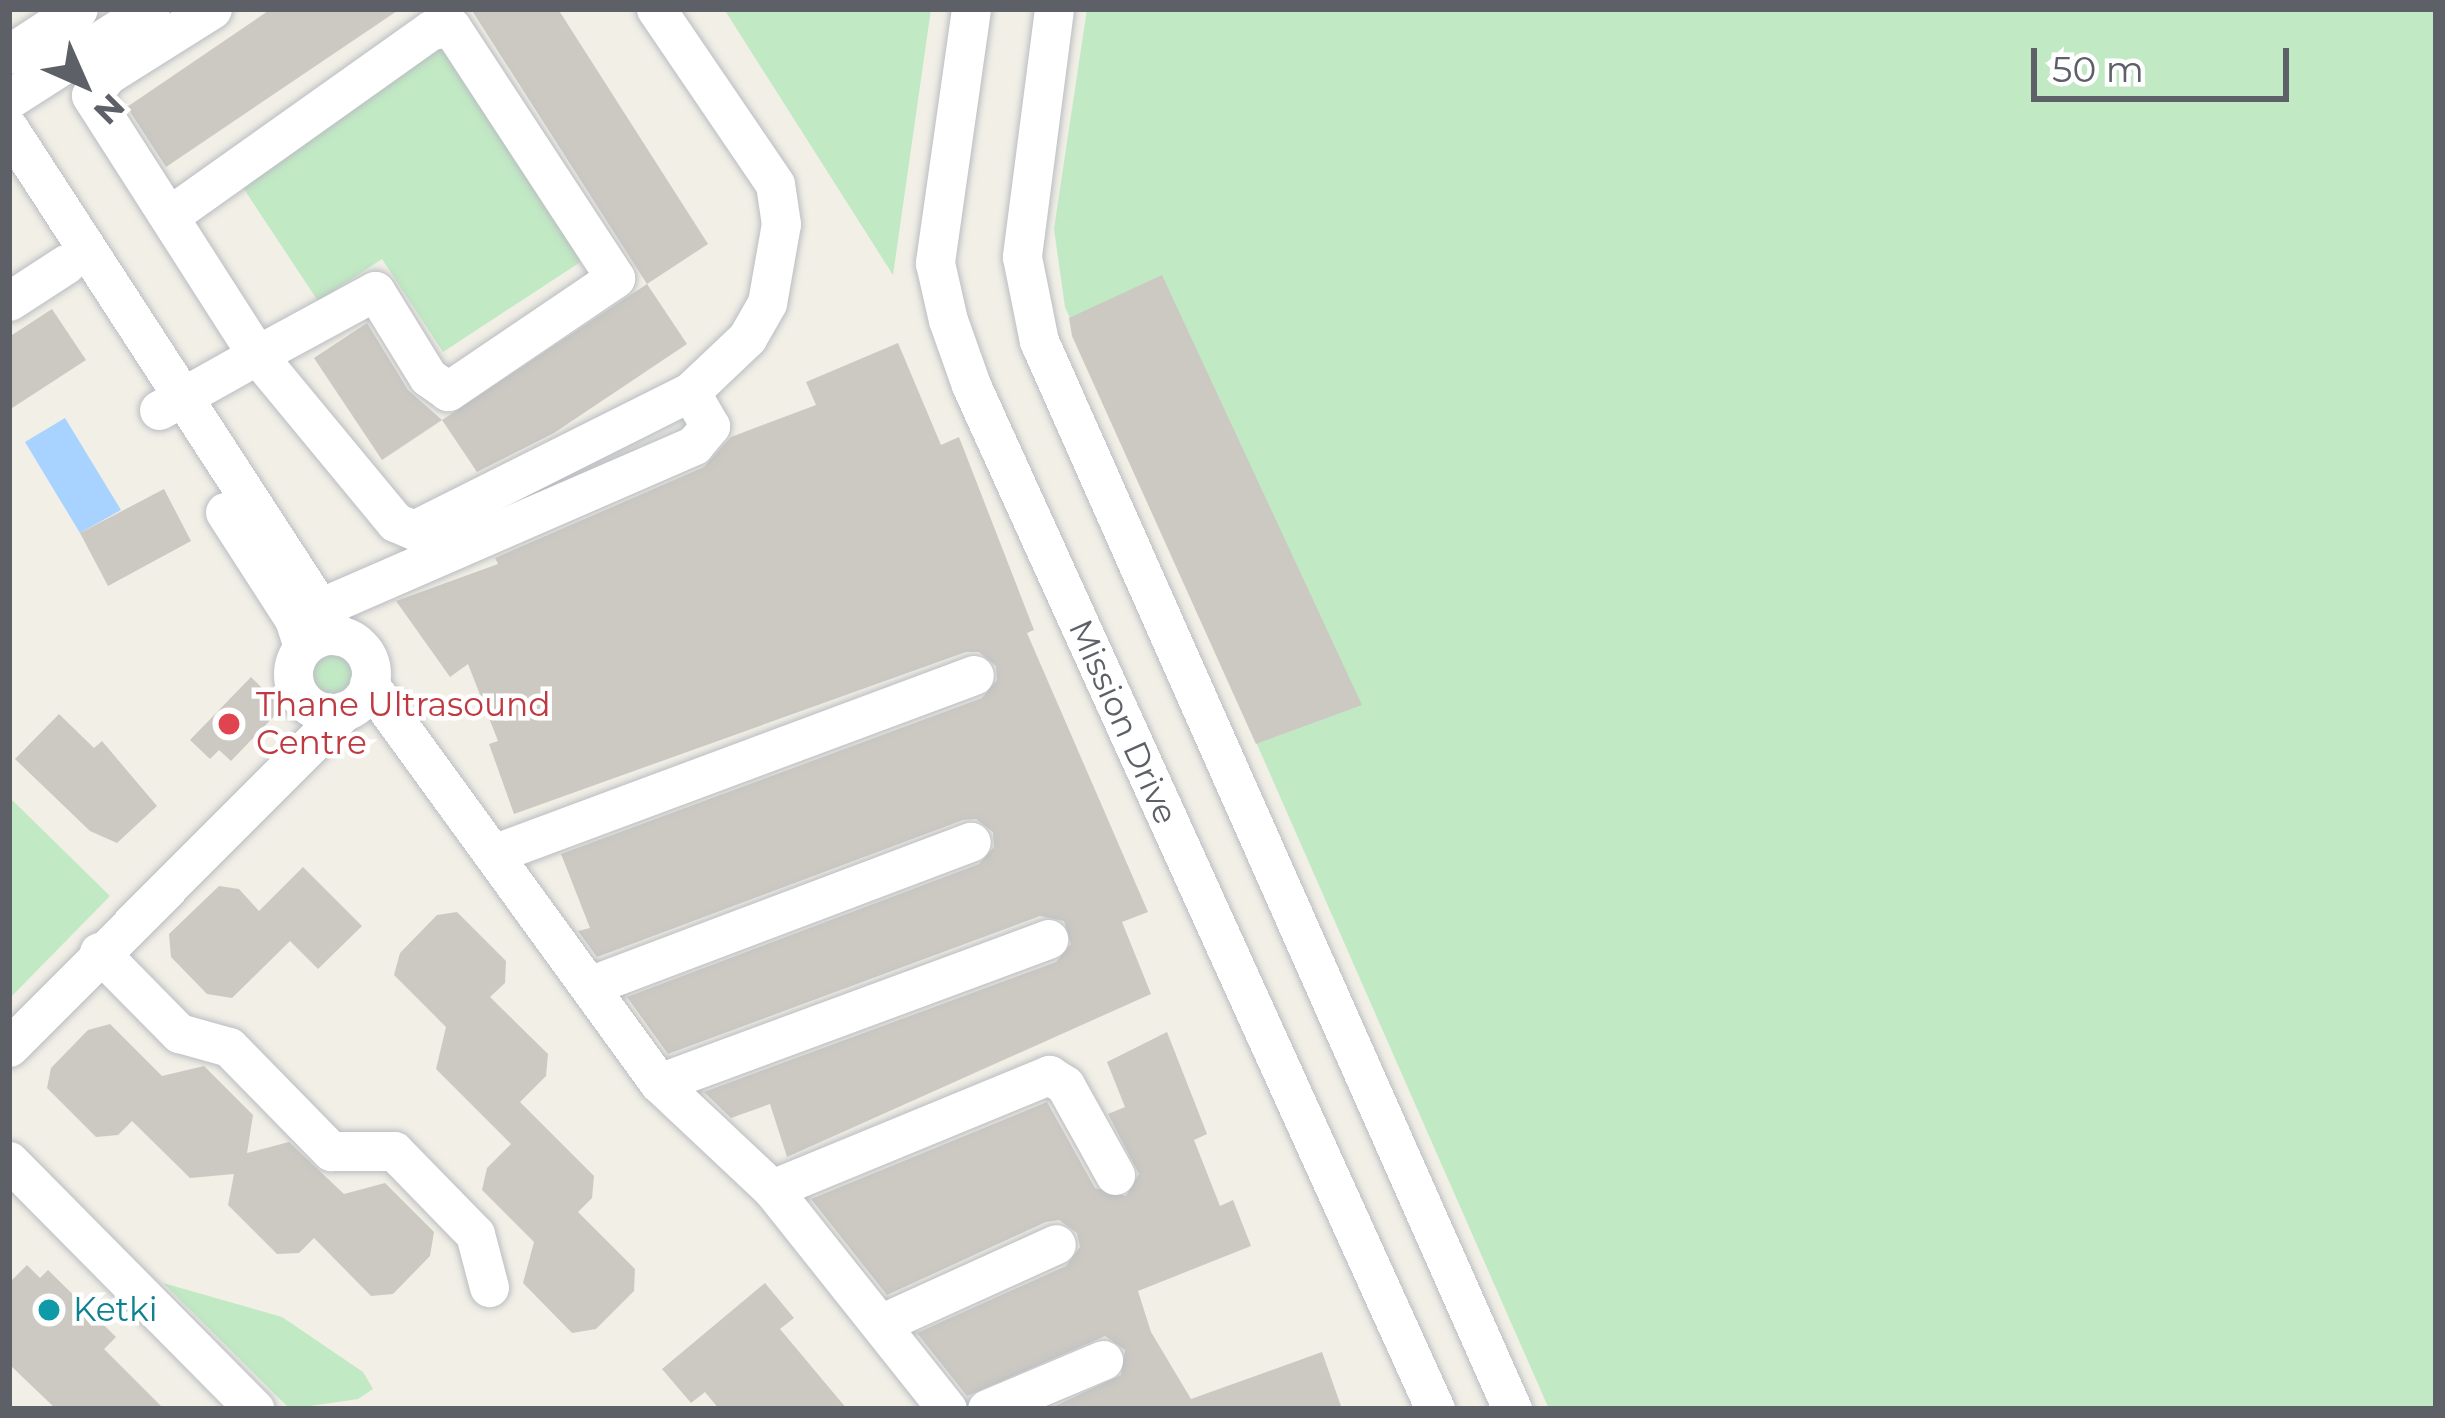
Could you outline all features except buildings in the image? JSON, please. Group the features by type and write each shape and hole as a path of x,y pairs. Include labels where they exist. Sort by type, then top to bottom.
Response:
{"street":[{"path":"9,54 78,9"},
{"path":"212,9 107,75 92,95 257,355 395,522 414,530 690,392 747,338 767,303 781,224 775,184 656,9"},
{"name":"Mission Drive","path":"971,9 935,263 948,320 980,407 1435,1409"},
{"path":"1054,9 1022,256 1032,319 1512,1409"},
{"path":"9,99 127,15"},
{"path":"169,216 431,30 451,27 615,270 610,287 448,391 428,376 375,292 170,404"},
{"path":"9,129 170,404 314,628 361,648 357,697 9,1047"},
{"path":"9,176 65,264 170,404"},
{"path":"9,301 65,264"},
{"path":"357,697 320,711 299,695 293,670 314,628 694,445 710,426 690,392"},
{"path":"494,854 974,675"},
{"path":"357,697 494,854 659,1083 772,1189 947,1409"},
{"path":"589,986 971,842"},
{"path":"659,1083 1048,939"},
{"path":"99,952 179,1034 229,1047 332,1151 394,1151 475,1234 489,1286"},
{"path":"772,1189 1049,1075 1065,1085 1115,1175"},
{"path":"9,1162 254,1409"},
{"path":"880,1324 1057,1244"},
{"path":"987,1409 1103,1360"}],"green space":[{"path":"724,9 931,9 893,275"},
{"path":"1087,9 2436,9 2436,1409 1549,1409 1065,307 1054,229"},
{"path":"442,36 588,257 443,352 382,259 318,301 234,174"},
{"path":"331,647 349,655 357,673 349,691 331,699 313,691 305,673 313,655"},
{"path":"9,797 110,896 9,999"},
{"path":"163,1283 282,1317 363,1372 373,1389 358,1399 290,1409"}],"water":[{"path":"65,418 121,510 80,533 25,442"}],"place":[{"name":"Thane Ultrasound Centre","path":"229,724"},
{"name":"Ketki","path":"49,1310"}]}
